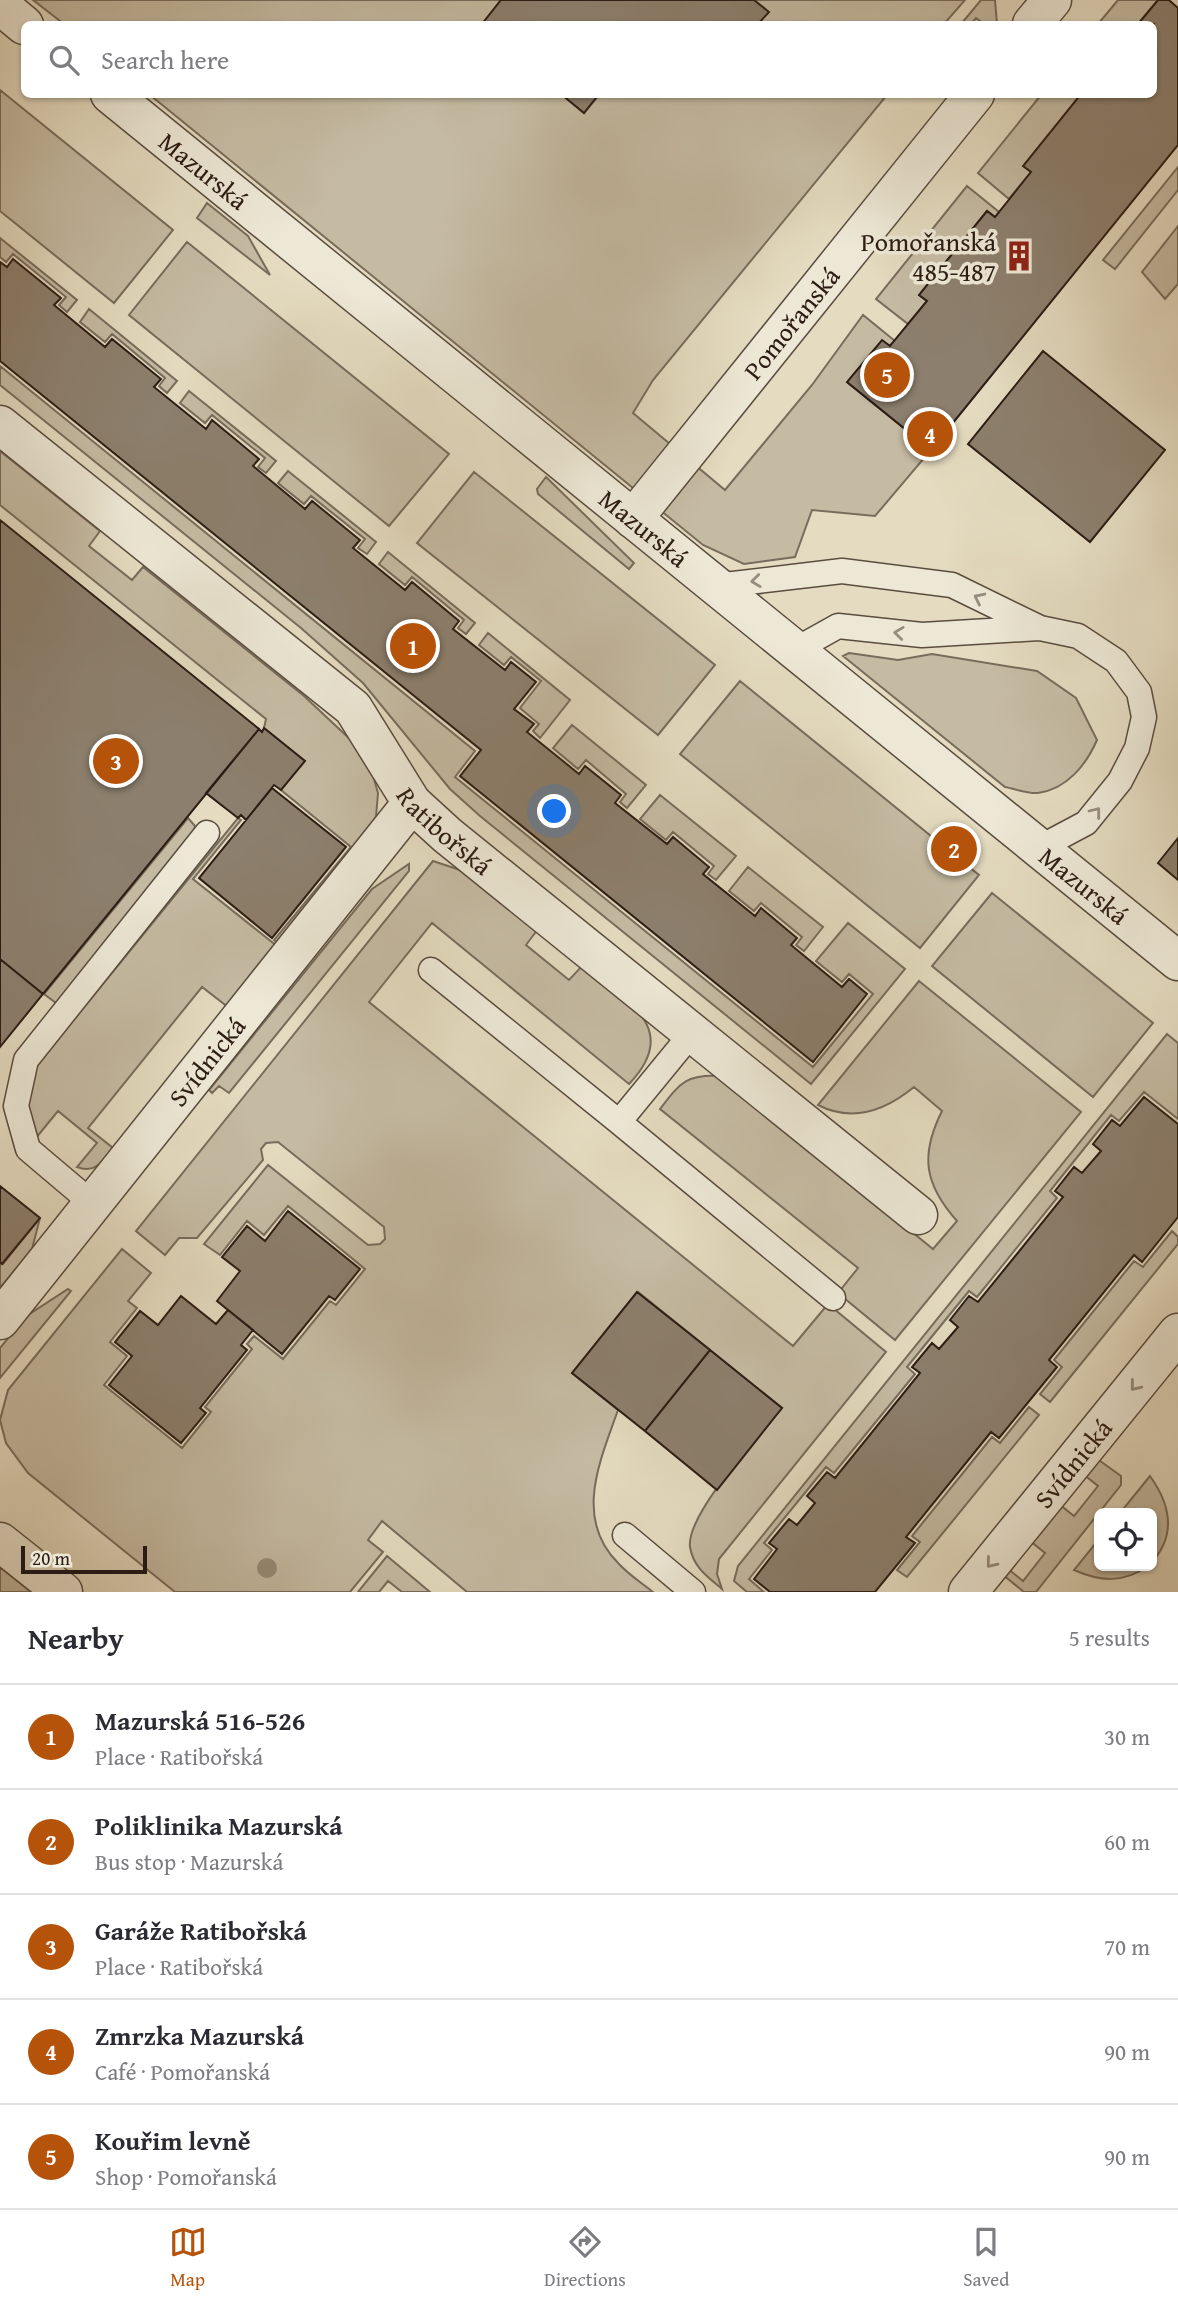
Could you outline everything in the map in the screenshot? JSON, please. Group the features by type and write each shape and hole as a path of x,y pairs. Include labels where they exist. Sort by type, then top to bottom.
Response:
{"street":[{"name":"Mazurská","path":"115,98 1178,961"},
{"name":"Pomořanská","path":"634,519 972,98"},
{"name":"Ratibořská","path":"0,425 353,708 412,803 447,835 918,1215"},
{"name":"Svídnická","path":"0,1320 412,803"},
{"name":"Svídnická","path":"968,1592 1178,1333"},
{"path":"0,1542 63,1592"}],"lane":[{"path":"716,586 842,571 952,585 1040,628 1078,636 1116,661 1139,692 1144,717 1137,748 1120,781 1086,823 1039,848"},
{"path":"795,650 838,626 922,635 1040,628"},
{"path":"93,1204 28,1149 16,1106 26,1060 207,833"},
{"path":"430,970 833,1298"},
{"path":"619,1122 692,1033"},
{"path":"625,1535 693,1592"}],"shaded area":[{"path":"33,0 501,0 484,21 60,21"},
{"path":"754,0 965,0 947,21 760,21 768,12"},
{"path":"981,0 995,0 997,21 980,21 976,18 974,21 964,21"},
{"path":"1118,0 1158,0 1140,21 1100,21"},
{"path":"0,90 173,230 114,303 0,211"},
{"path":"154,98 566,98 584,113 596,98 885,98 653,380 633,413 725,490 812,385 863,315 895,341 848,383 931,450 875,516 812,510 795,557 744,564 703,545"},
{"path":"1039,98 1080,98 1031,172 1009,199 978,173"},
{"path":"1178,167 1178,190 1115,269 1103,260"},
{"path":"967,186 999,212 995,217 987,211 919,295 927,301 908,324 876,299"},
{"path":"207,203 248,236 270,275 197,218"},
{"path":"1178,226 1178,284 1165,299 1142,272"},
{"path":"0,238 77,300 67,312 59,305 66,297 13,254 6,262 0,257"},
{"path":"187,242 449,454 389,526 129,315"},
{"path":"89,309 177,381 167,393 159,386 165,378 112,334 105,342 80,322"},
{"path":"0,366 475,751 455,777 813,1067 873,994 849,974 842,982 816,961 848,923 905,969 811,1084 480,816 450,789 363,683 301,628 0,385"},
{"path":"189,391 276,461 266,473 258,467 265,458 212,415 205,423 180,403"},
{"path":"0,451 100,531 89,546 132,580 143,567 304,696 353,742 372,772 378,793 376,817 367,834 279,944 274,940 351,847 281,790 304,761 264,728 266,719 0,505"},
{"path":"288,471 376,542 367,554 358,548 365,539 311,496 304,504 278,483"},
{"path":"474,472 715,665 658,735 417,543"},
{"path":"546,477 634,563 629,569 538,494 537,489"},
{"path":"388,552 475,623 466,634 458,628 464,620 412,577 405,585 379,564"},
{"path":"488,633 570,700 540,738 533,731 539,724 520,708 541,681 511,657 504,665 479,645"},
{"path":"849,653 898,660 932,654 1037,671 1076,698 1097,740 1081,767 1058,787 1034,793 1005,787 843,656"},
{"path":"740,681 979,875 920,948 680,754"},
{"path":"572,725 646,785 627,808 620,802 626,794 586,760 578,769 553,748"},
{"path":"660,795 736,856 716,880 708,874 714,866 673,832 666,840 640,819"},
{"path":"188,818 195,826 193,837 64,995 56,1003 44,994"},
{"path":"238,818 241,820 193,879 278,947 228,1007 202,987 88,1128 113,1148 102,1162 93,1168 77,1167 97,1143 58,1111 36,1138 32,1129 28,1102 37,1065"},
{"path":"433,861 460,870 538,929 526,945 569,980 583,965 630,1003 649,1031 651,1047 644,1064 629,1084 432,923 369,1002 793,1346 828,1304 886,1352 719,1559 717,1574 722,1589 694,1560 690,1547 692,1533 700,1515 726,1475 782,1408 638,1292 572,1373 618,1410 594,1489 597,1528 605,1547 619,1564 653,1592 467,1592 382,1521 368,1540 383,1552 350,1592 175,1592 28,1473 6,1443 0,1420 8,1390 122,1249 151,1273 128,1301 137,1308 110,1342 127,1356 104,1385 182,1448 211,1412 205,1407 252,1349 247,1344 254,1336 283,1359 330,1301 336,1305 365,1269 288,1206 264,1235 247,1221 220,1255 204,1244 268,1165 368,1245 380,1244 385,1239 384,1227 278,1142 266,1143 261,1149 263,1160 197,1238 179,1238 165,1255 136,1231"},
{"path":"409,864 409,871 229,1093 219,1086 212,1093 209,1090 372,889"},
{"path":"748,867 823,927 804,951 796,945 802,937 761,903 754,911 729,891"},
{"path":"992,893 1153,1023 1093,1097 932,966"},
{"path":"919,981 1081,1112 895,1340 838,1293 858,1268 660,1109 685,1082 699,1077 720,1076 933,1249 957,1221 938,1194 929,1169 930,1142 942,1111 914,1087 881,1108 869,1111 844,1113 818,1105"},
{"path":"1167,1034 1178,1043 1178,1119 1144,1092 1119,1121 1111,1115 1050,1191 1057,1198 977,1297 969,1291 907,1367 915,1374 834,1473 826,1467 764,1543 772,1550 749,1579 764,1592 747,1592 734,1581 738,1566"},
{"path":"40,1218 32,1249 0,1288 0,1262 3,1264"},
{"path":"1172,1231 1178,1237 1178,1244 1050,1402 1040,1394 1062,1367 1054,1360 1134,1261 1143,1267"},
{"path":"68,1289 71,1291 0,1378 0,1348 25,1317"},
{"path":"1029,1407 1039,1415 907,1577 897,1570 920,1542 912,1536 992,1437 1000,1443"},
{"path":"1096,1458 1121,1476 1121,1485 1103,1508 1094,1508 1094,1519 1036,1592 1024,1592 1002,1574 1007,1568 1023,1581 1045,1553 1029,1540 1059,1504 1074,1516 1098,1486 1083,1474"},
{"path":"1150,1476 1162,1497 1168,1519 1165,1541 1157,1555 1157,1508 1124,1508"},
{"path":"1094,1545 1094,1571 1140,1571 1112,1579 1094,1577 1074,1570"},
{"path":"387,1556 430,1592 402,1592 388,1581 379,1592 358,1592"},
{"path":"0,1567 31,1592 0,1592"}],"building":[{"path":"501,0 754,0 769,12 761,21 484,21"},
{"name":"Pomořanská 485-487","path":"1158,0 1169,0 1178,8 1178,145 931,450 847,382 882,340 890,346 927,301 919,295 987,211 995,217 1031,172 1023,166 1078,98 1157,98 1157,21 1140,21"},
{"path":"566,98 596,98 584,113"},
{"path":"13,259 61,298 54,305 105,347 112,339 161,379 154,387 206,429 212,420 259,459 253,466 305,509 312,501 360,540 353,548 405,590 412,582 459,621 453,629 505,670 511,662 536,682 514,709 534,724 527,732 579,774 585,766 621,795 615,803 667,844 673,837 709,867 703,874 755,916 761,908 797,938 791,945 842,987 849,979 867,994 813,1062 460,776 481,750 0,361 0,262 7,267"},
{"path":"1043,351 1165,450 1090,542 968,444"},
{"path":"0,520 259,729 43,994 0,959"},
{"path":"264,728 305,761 281,790 274,785 246,820 241,815 238,818 206,793 259,729 262,732"},
{"path":"272,788 346,847 272,938 199,878"},
{"path":"1178,838 1178,880 1158,863"},
{"path":"0,959 43,994 0,1047"},
{"path":"1144,1097 1178,1124 1178,1217 1142,1262 1134,1255 1049,1360 1057,1367 999,1438 991,1432 906,1537 915,1543 875,1592 770,1592 754,1579 777,1549 769,1543 789,1519 797,1525 815,1503 807,1496 827,1472 835,1478 920,1373 912,1367 932,1343 939,1349 958,1327 950,1320 969,1296 978,1302 1063,1197 1055,1191 1074,1167 1082,1173 1101,1151 1093,1144 1112,1120 1120,1126"},
{"path":"0,1186 40,1218 2,1264 0,1262"},
{"path":"288,1211 360,1269 335,1300 329,1296 282,1354 217,1301 240,1271 222,1257 247,1226 265,1241"},
{"path":"637,1292 710,1350 645,1431 572,1373"},
{"path":"181,1296 216,1324 228,1310 253,1330 241,1345 247,1350 200,1408 206,1413 181,1443 109,1385 132,1356 115,1342 140,1311 158,1325"},
{"path":"710,1350 782,1408 717,1490 645,1431"}],"place":[{"name":"Pomořanská 485-487","path":"1019,256"},
{"name":"Kouřim levně","path":"887,375"},
{"name":"Zmrzka Mazurská","path":"930,434"},
{"name":"Mazurská 516-526","path":"413,646"},
{"name":"Garáže Ratibořská","path":"116,761"},
{"name":"Poliklinika Mazurská","path":"954,849"}]}
